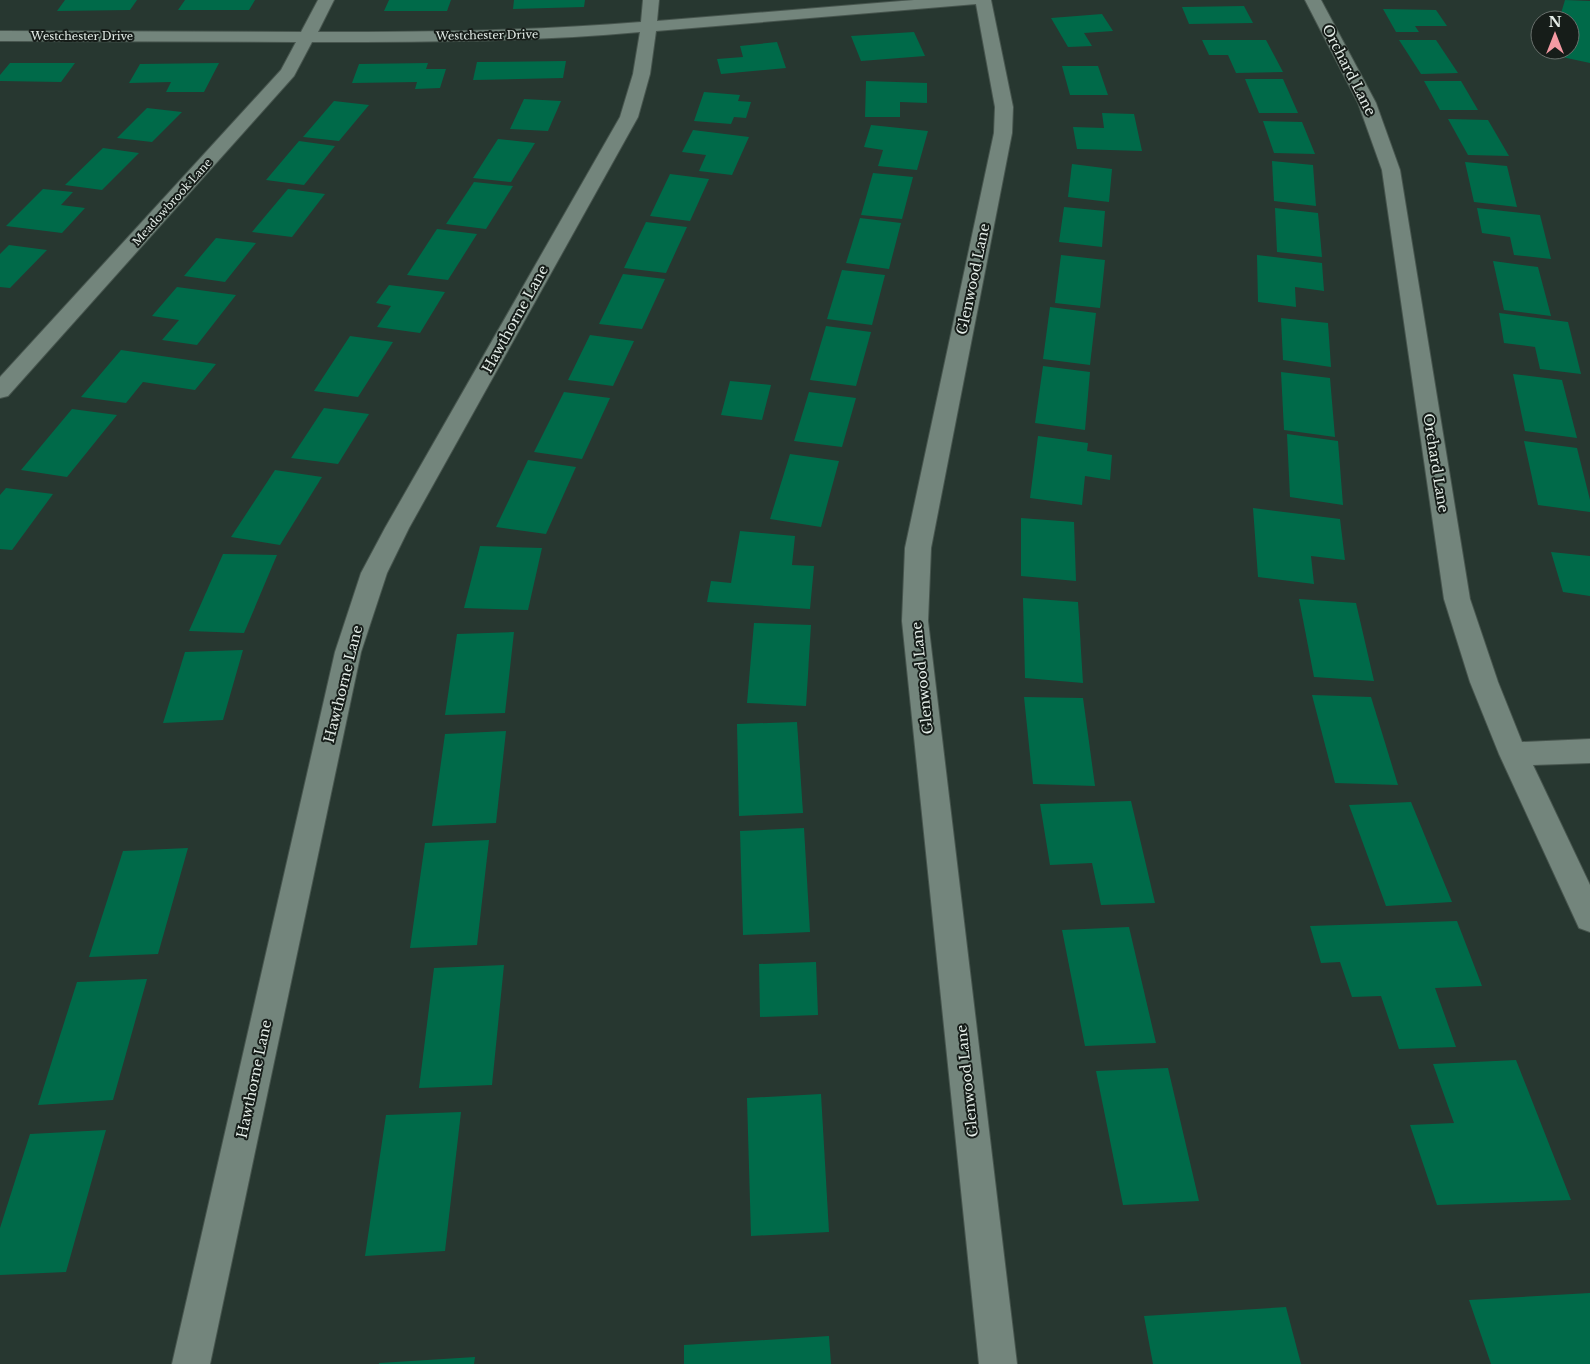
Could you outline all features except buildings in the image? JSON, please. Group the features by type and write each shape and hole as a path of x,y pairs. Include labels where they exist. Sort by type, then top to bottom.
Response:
{"street":[{"name":"Meadowbrook Lane","path":"0,391 288,72 326,0"},
{"name":"Hawthorne Lane","path":"191,1364 348,652 371,582 397,528 629,117 640,88 649,28 650,0"},
{"name":"Westchester Drive","path":"0,36 473,37 561,34 972,0"},
{"name":"Glenwood Lane","path":"983,0 1004,107 1003,133 918,548 915,621 998,1364"},
{"name":"Orchard Lane","path":"1313,0 1363,91 1382,136 1391,170 1457,599 1484,682 1513,754 1590,918"},
{"path":"1513,754 1590,751"}]}
